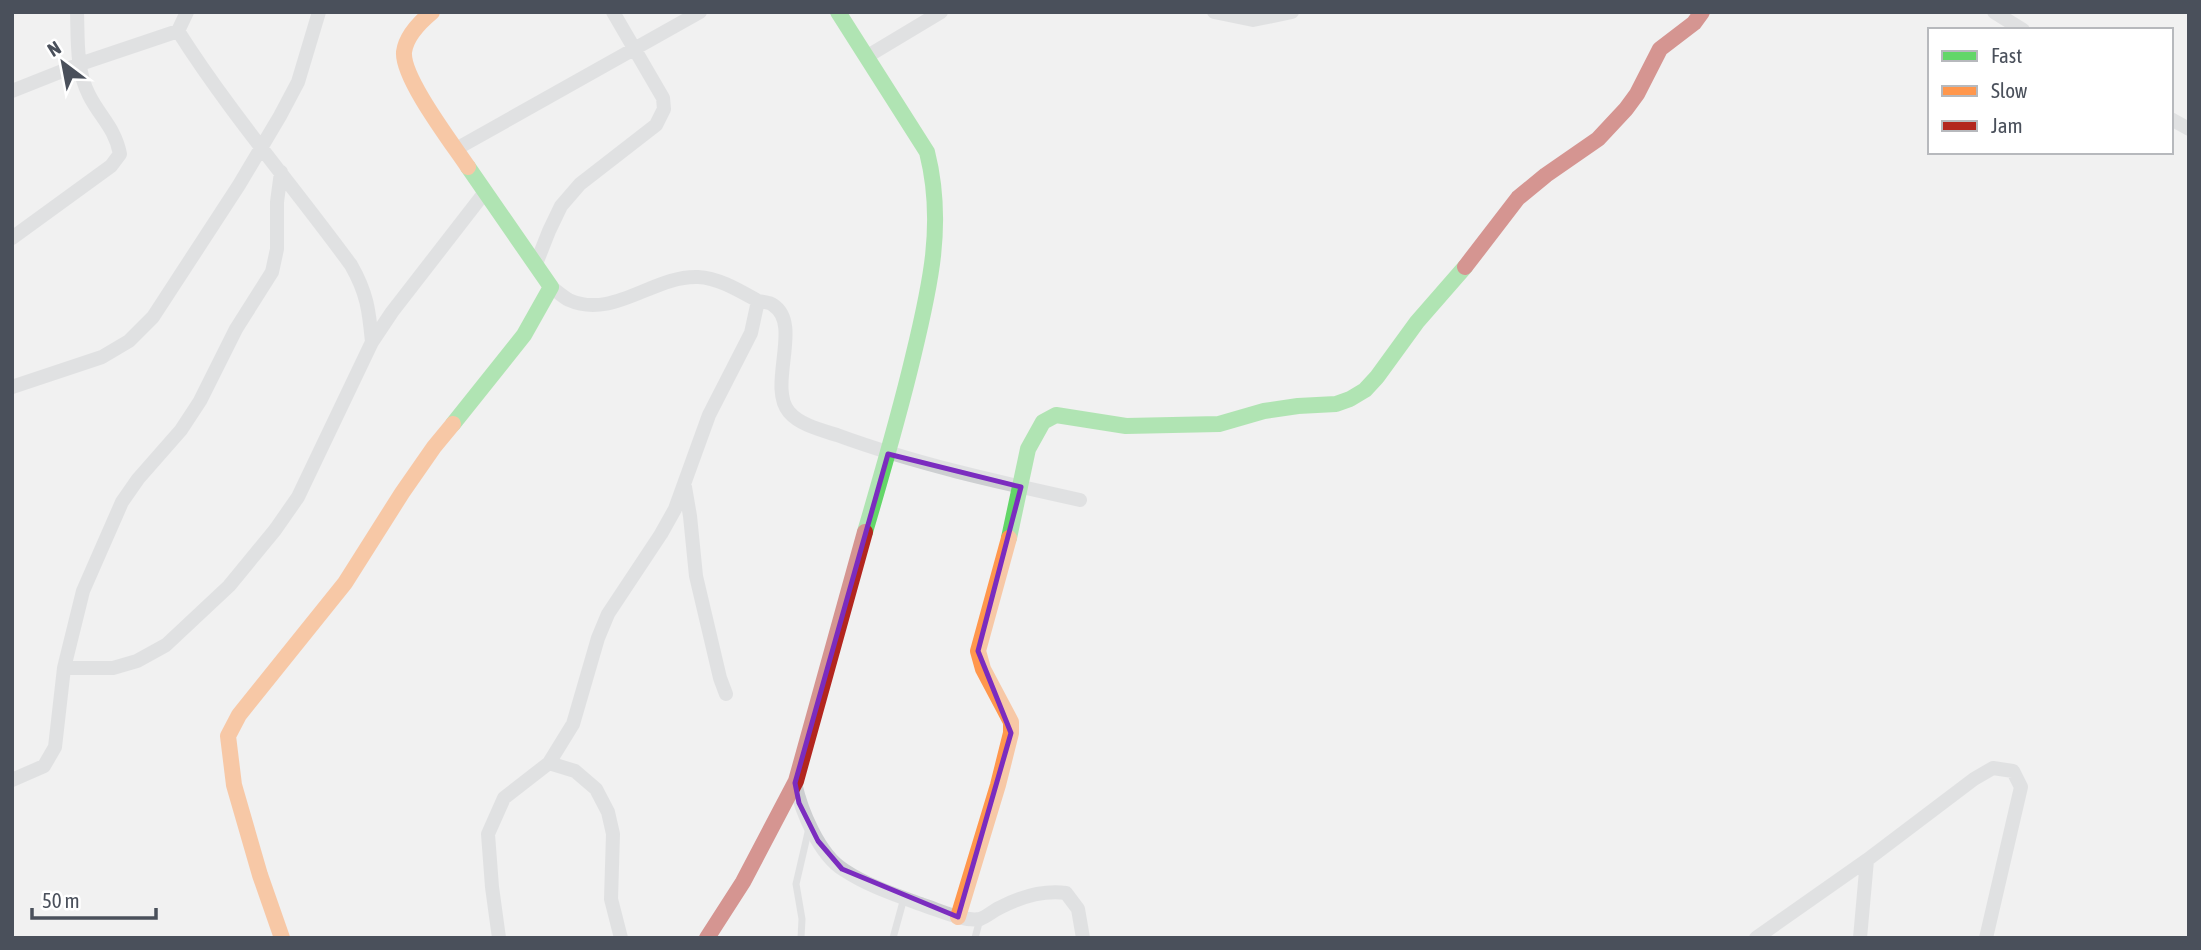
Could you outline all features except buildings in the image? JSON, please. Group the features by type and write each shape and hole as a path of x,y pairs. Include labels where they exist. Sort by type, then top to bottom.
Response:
{"street":[{"path":"12,238 111,166 120,154 117,139 90,97 83,80 77,12"},
{"path":"12,91 80,64 178,31 187,12"},
{"path":"12,387 102,357 129,341 153,317 261,147 298,82 319,12"},
{"path":"432,12 407,42 404,55 408,75 551,287 569,300 592,306 621,300 674,280 699,277 727,284 758,301 773,304 782,314 786,331 781,378 783,400 789,412 805,424 888,454 1080,500"},
{"path":"536,264 561,206 580,184 656,125 664,109 663,98 613,12"},
{"path":"456,149 700,12"},
{"path":"707,938 723,917 795,783 839,619 897,424 931,276 936,229 934,171 928,152 838,12"},
{"path":"866,57 941,12"},
{"path":"1214,12 1253,20 1292,12"},
{"path":"958,917 1011,733 1011,722 983,669 978,651 1012,529 1028,449 1043,422 1056,415 1126,426 1219,424 1272,410 1336,404 1350,400 1365,390 1377,377 1416,322 1462,271 1518,198 1598,139 1637,94 1660,49 1694,23 1702,12"},
{"path":"1994,12 2020,28"},
{"path":"178,31 211,81 351,265 364,288 370,314 372,342"},
{"path":"2173,119 2189,129"},
{"path":"12,780 44,766 55,747 64,668 83,591 122,502 138,479 181,430 200,401 236,329 272,272 277,248 277,202 281,172"},
{"path":"64,668 113,668 137,661 166,645 229,586 298,497 372,342 391,312 485,192"},
{"path":"282,938 260,875 234,785 228,736 239,715 345,583 434,447 524,335 551,287"},
{"path":"499,938 488,834 504,798 549,763 573,724 598,638 608,614 661,534 684,486 709,415 751,333 758,301"},
{"path":"684,486 696,576 726,694"},
{"path":"549,763 575,771 596,789 608,812 613,834 611,899 621,938"},
{"path":"1756,938 1867,860 1974,779 1993,768 2013,771 2021,787 1986,938"},
{"path":"795,783 799,803 818,841 842,869 904,898 958,917 980,919 1002,906 1032,894 1053,891 1066,893 1078,909 1083,938"},
{"path":"1860,938 1867,860"}],"lane":[{"path":"801,938 803,919 796,884 810,824"},
{"path":"893,938 904,898"},
{"path":"975,938 980,919"}],"highlighted area":[{"path":"888,454 1021,487 978,651 1011,733 958,917 842,869 818,841 799,803 795,783"}],"traffic: fast":[{"path":"838,12 927,152 935,204 933,255 925,305 902,401 865,532"},
{"path":"453,424 524,335 551,287 468,167"},
{"path":"1009,538 1028,449 1043,422 1056,415 1126,426 1219,424 1264,411 1336,404 1350,399 1365,390 1377,377 1417,322 1465,267"}],"traffic: slow":[{"path":"432,12 418,25 408,40 404,52 406,63 411,78 429,110 468,167"},
{"path":"282,938 260,875 234,785 228,736 239,715 345,583 402,493 453,424"},
{"path":"958,917 1011,733 1011,722 983,669 978,651 1009,538"}],"traffic: jam":[{"path":"1465,267 1518,198 1598,139 1626,109 1637,94 1660,49 1694,23 1702,12"},
{"path":"707,938 743,882 796,781 865,532"}]}
